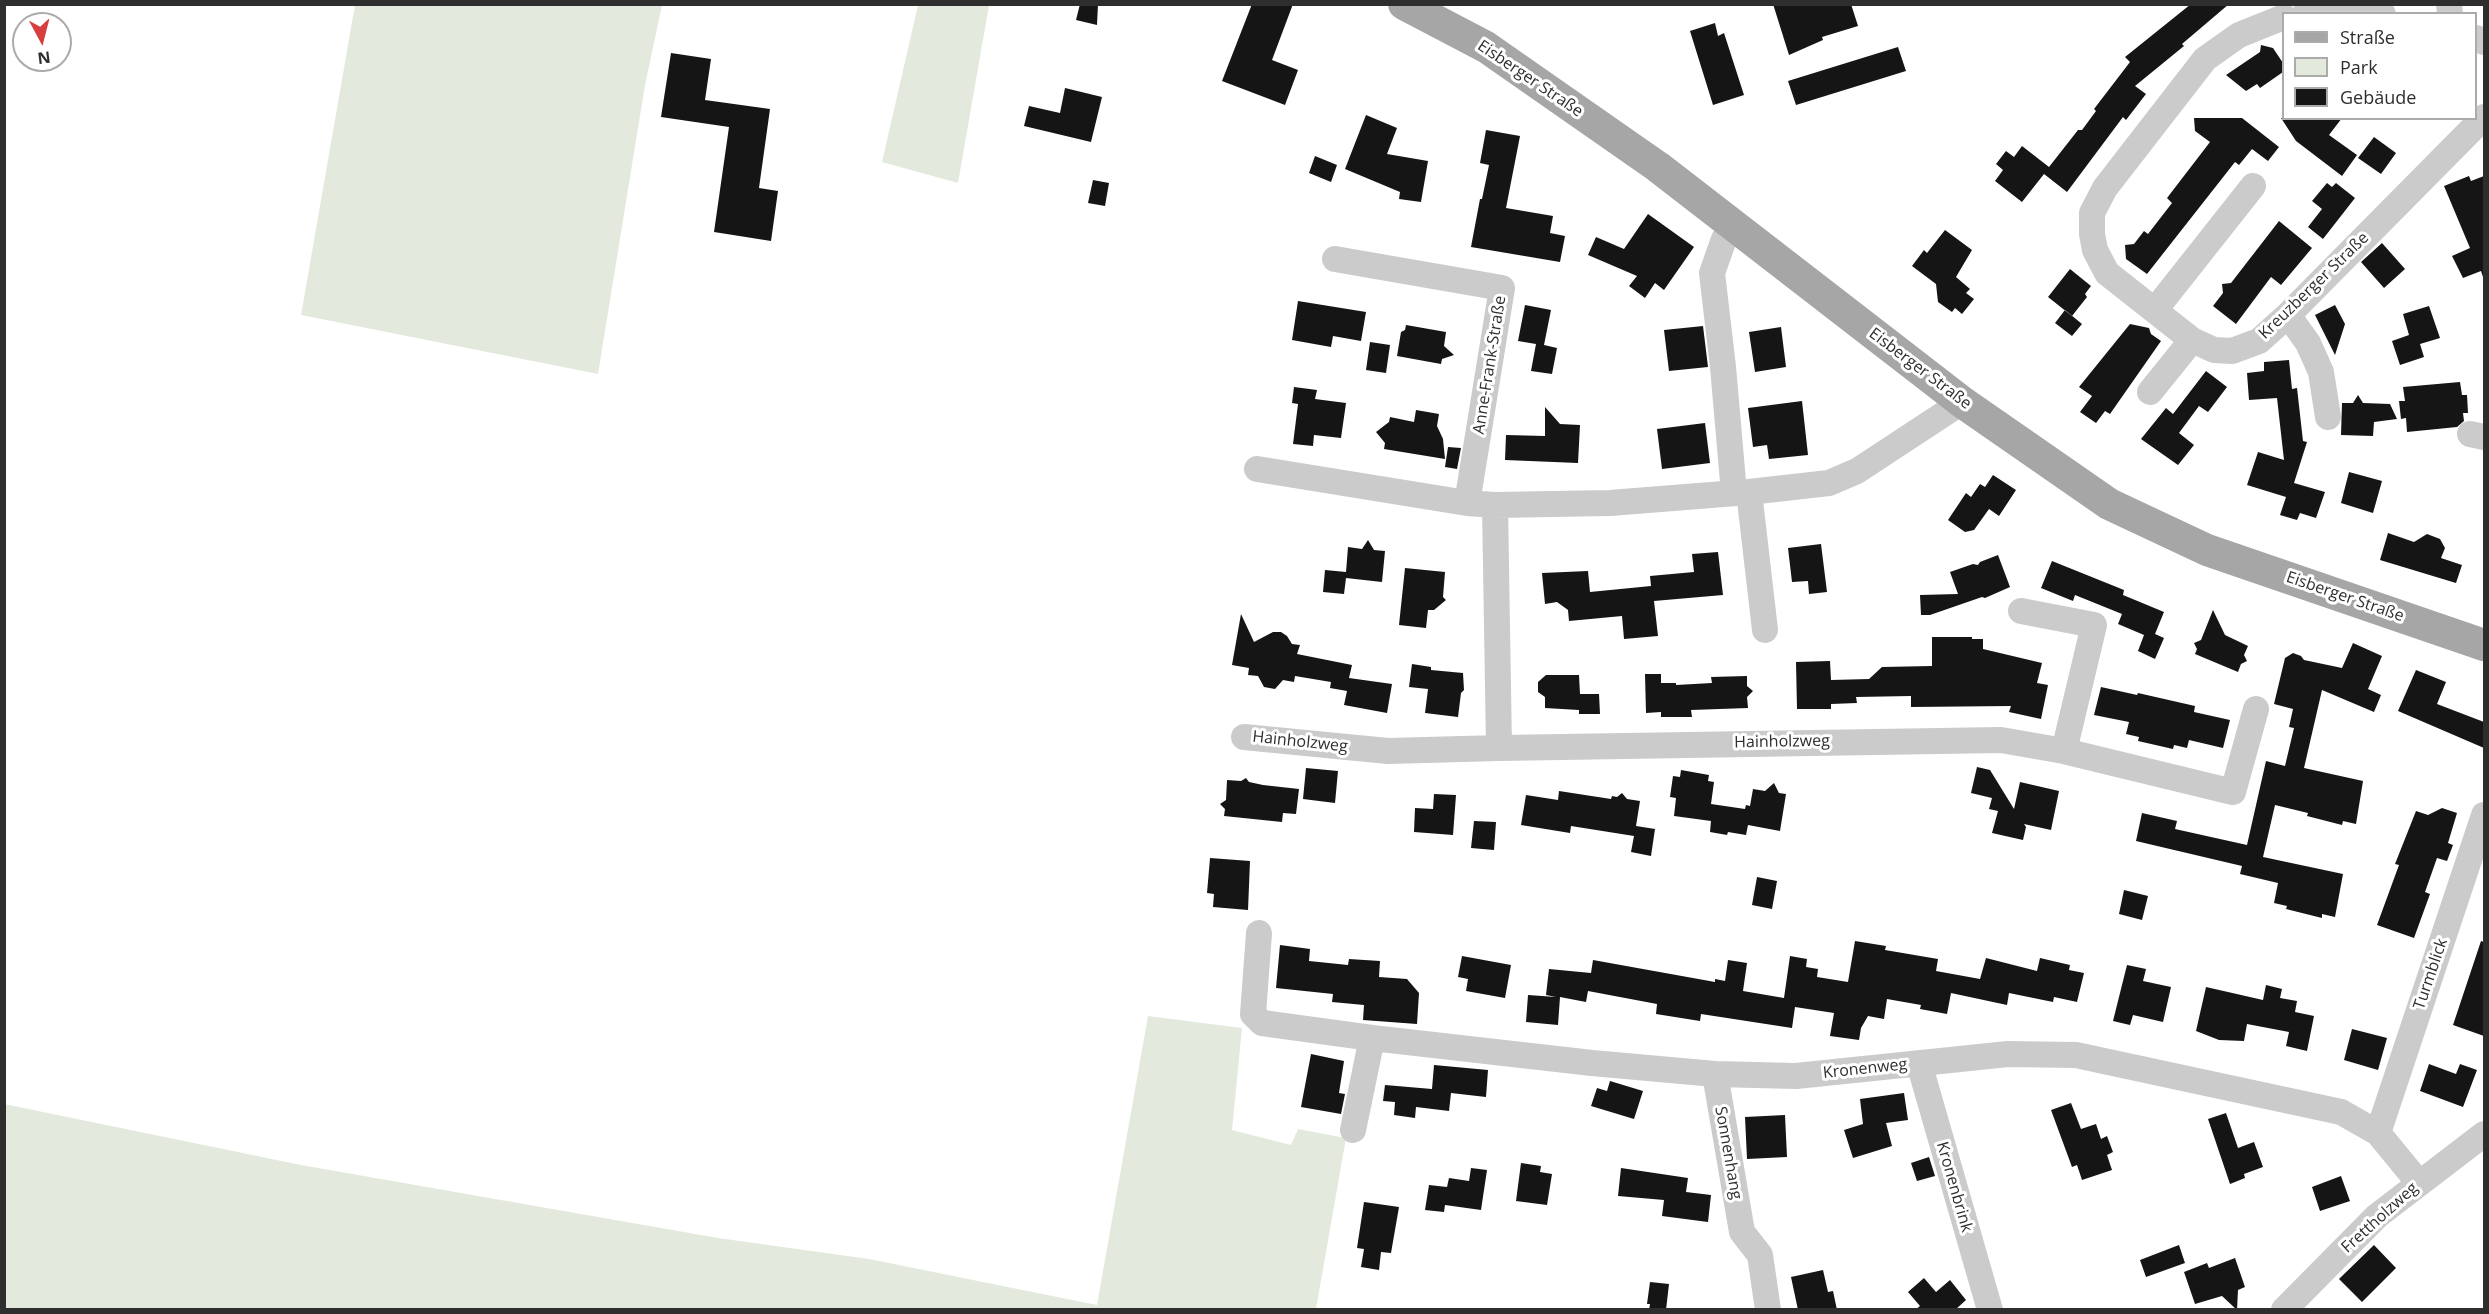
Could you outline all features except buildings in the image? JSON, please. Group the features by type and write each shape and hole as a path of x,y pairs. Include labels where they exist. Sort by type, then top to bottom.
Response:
{"main road":[{"name":"Eisberger Straße","path":"1404,4 1486,47 1680,183 1962,402 2109,504 2206,550 2484,645"}],"street":[{"path":"2316,12 2327,10 2355,12"},
{"name":"Kreuzberger Straße","path":"2282,17 2239,35 2205,59 2105,188 2092,213 2095,250 2108,273 2192,340 2214,350 2232,351 2259,341 2288,315 2484,117"},
{"path":"2155,310 2253,186"},
{"path":"1735,227 1725,239 1712,273 1741,493 1765,630"},
{"name":"Anne-Frank-Straße","path":"1335,259 1502,288 1467,502"},
{"path":"2288,315 2308,343 2321,372 2328,417"},
{"path":"2150,392 2192,340"},
{"path":"1257,469 1495,505 1610,503 1741,493 1829,483 1857,471 1962,402"},
{"path":"1495,505 1499,748"},
{"path":"2021,611 2094,626 2064,751"},
{"name":"Hainholzweg","path":"1244,737 1388,751 2001,740 2064,751 2234,792 2256,709"},
{"name":"Turmblick","path":"2378,1133 2484,815"},
{"name":"Kronenweg","path":"1259,933 1253,1014 1262,1023 1372,1038 1715,1074 1796,1076 2008,1054 2076,1055 2341,1112 2378,1133 2419,1183"},
{"path":"1353,1130 1372,1038"},
{"name":"Kronenbrink","path":"1919,1063 1990,1310"},
{"name":"Sonnenhang","path":"1715,1074 1742,1232 1760,1255 1768,1310"},
{"name":"Frettholzweg","path":"2284,1310 2377,1216 2484,1134"}],"green space":[{"path":"355,5 662,5 645,85 598,374 301,315"},
{"path":"918,5 989,5 958,183 882,162"},
{"path":"1148,1016 1242,1028 1232,1130 1291,1145 1298,1129 1346,1138 1316,1309 5,1310 4,1104 301,1165 718,1238 869,1259 1097,1305"}]}
